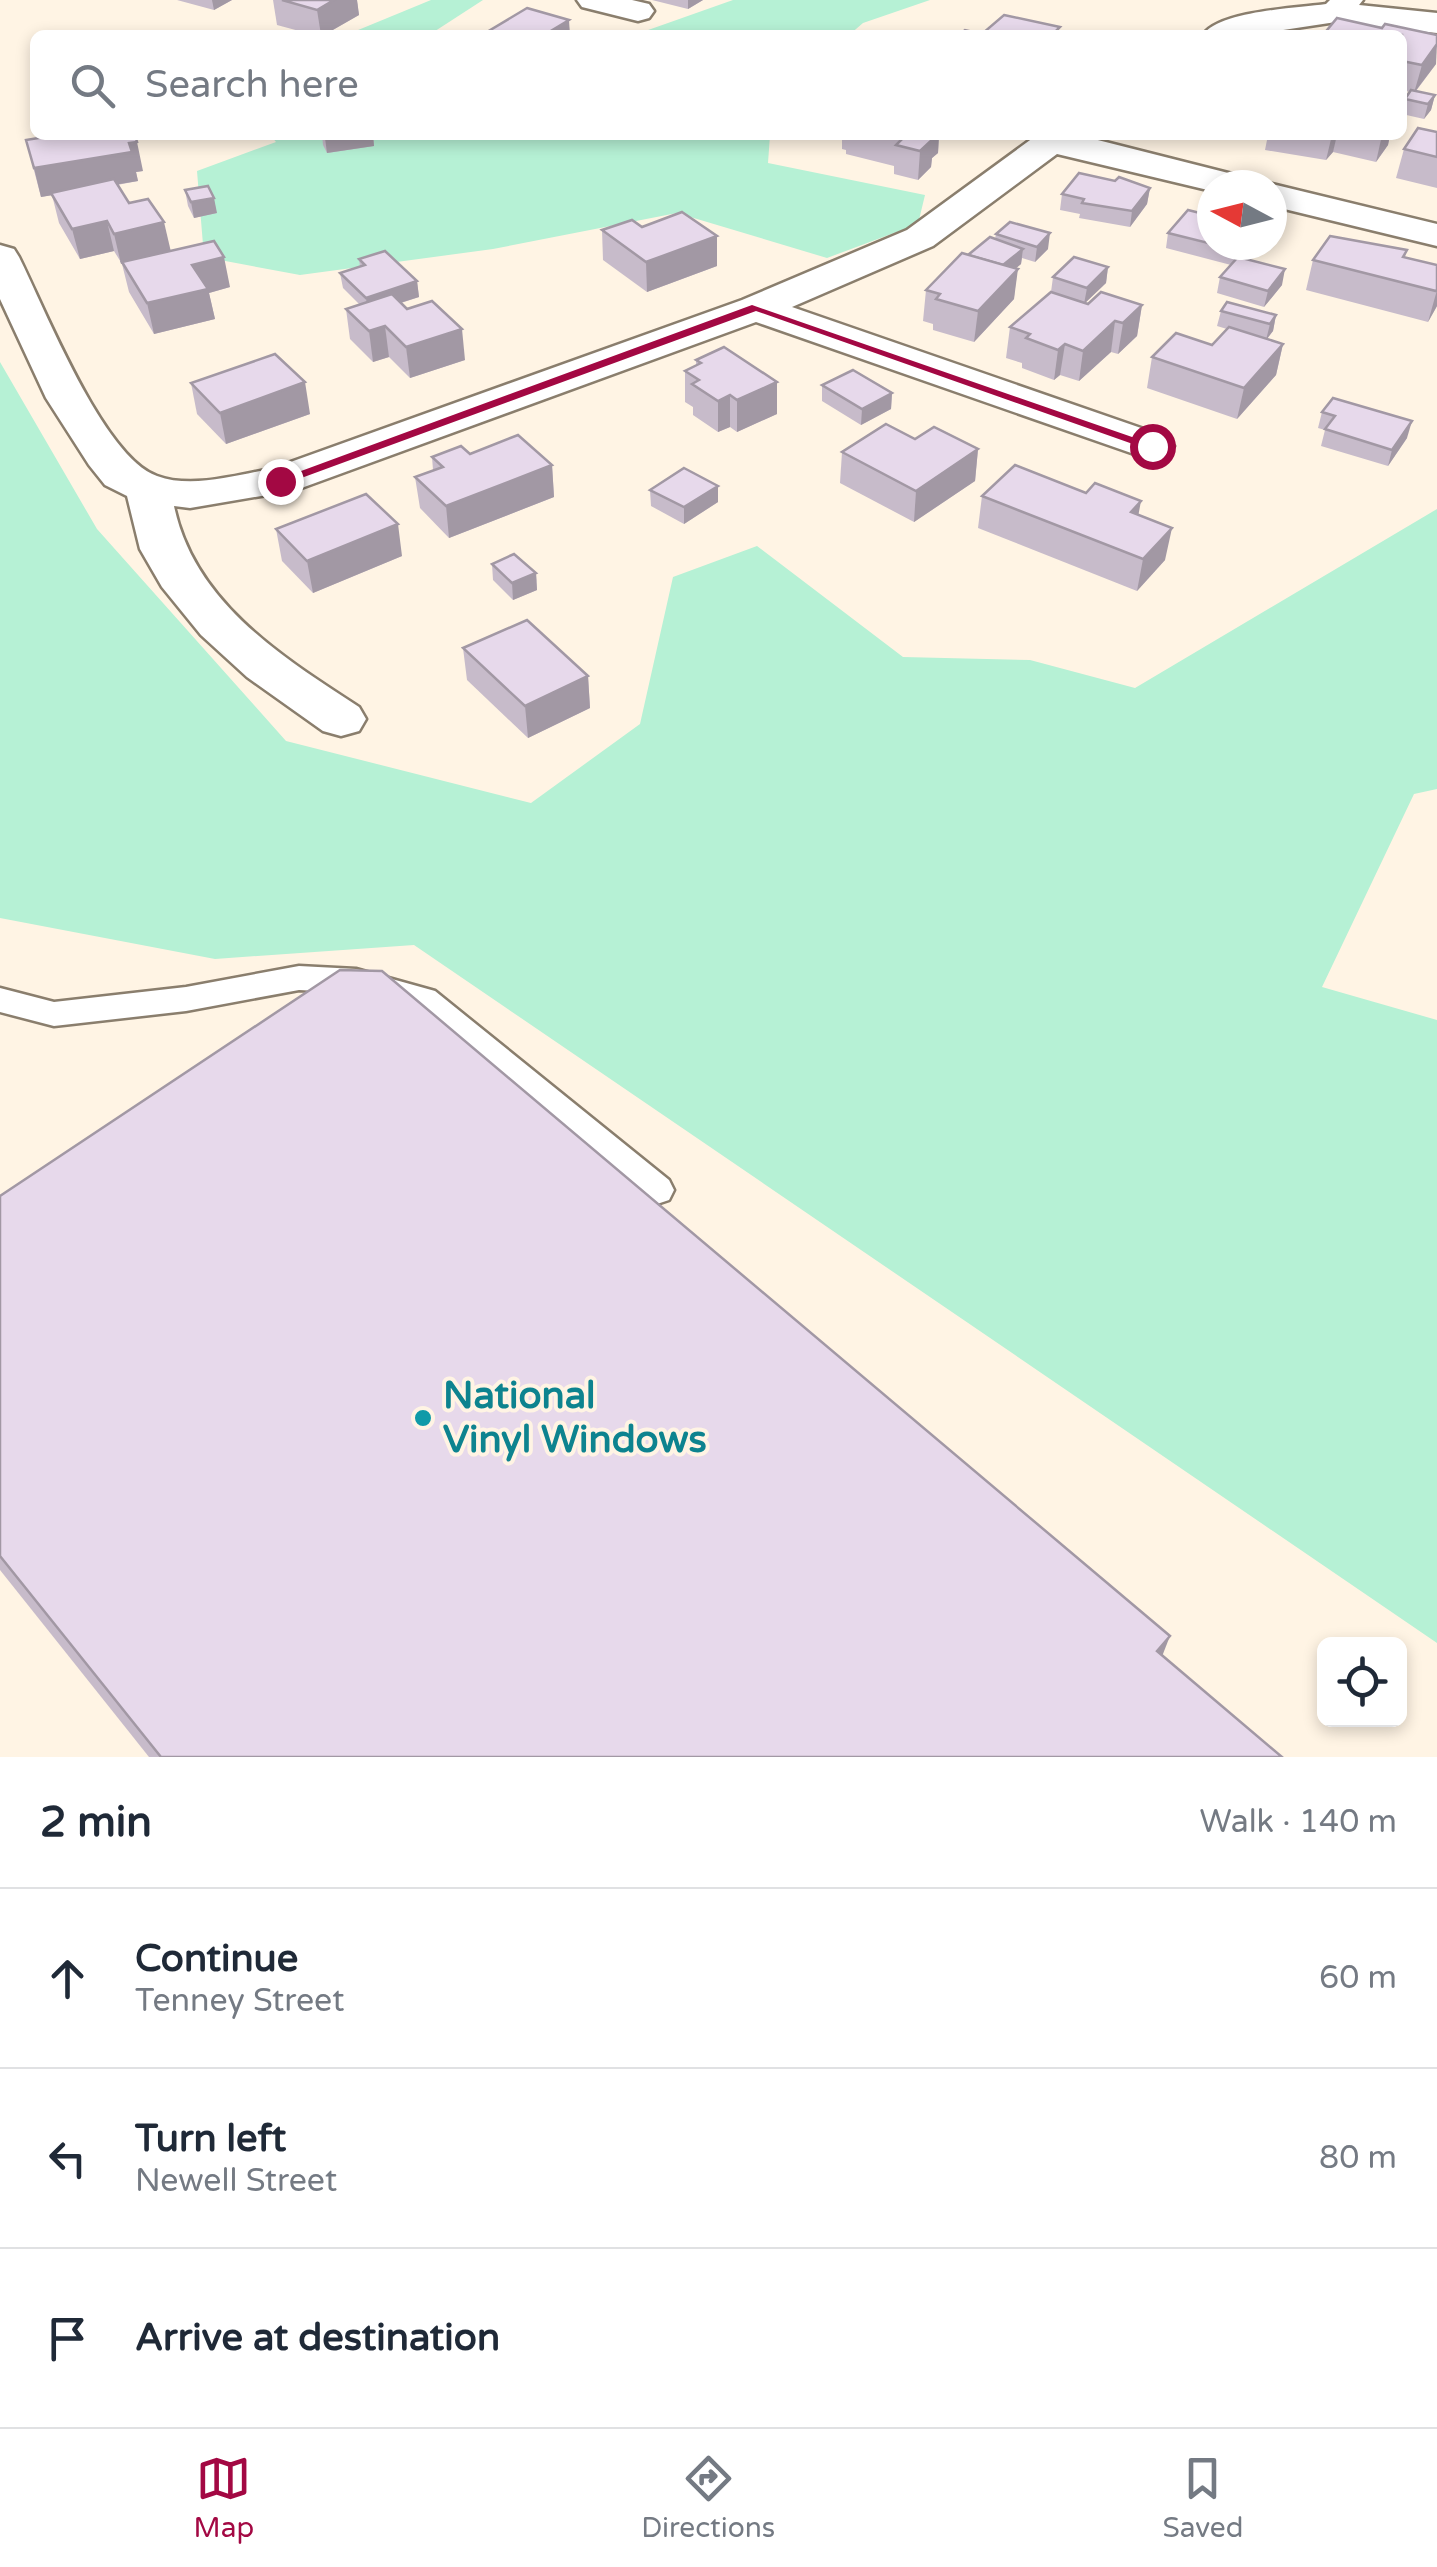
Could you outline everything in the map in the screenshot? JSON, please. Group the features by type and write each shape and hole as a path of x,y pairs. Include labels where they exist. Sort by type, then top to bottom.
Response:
{"street":[{"path":"593,0 638,11"},
{"path":"1233,30 1342,6 1437,23"},
{"path":"0,258 67,398 104,456 121,476 148,489 190,494 280,481 756,308 920,238 1053,140"},
{"path":"1063,140 1197,176"},
{"path":"1287,199 1437,235"},
{"path":"756,308 1152,446"},
{"path":"148,489 162,548 206,611 265,669 340,720"}],"lane":[{"path":"0,1000 54,1014 186,998 299,978 356,981 424,1000 657,1190"}],"green space":[{"path":"431,0 483,0 437,30 358,30"},
{"path":"733,0 930,0 863,23 855,30 648,30"},
{"path":"770,140 768,163 925,195 918,224 827,258 677,213 493,249 300,275 204,257 197,171 276,142"},
{"path":"0,362 97,529 286,741 531,803 640,724 673,577 757,546 903,657 1030,660 1135,688 1437,509 1437,789 1414,794 1322,987 1437,1020 1437,1643 414,945 215,959 0,918"}],"building":[{"path":"282,0 334,0 317,10"},
{"path":"527,8 569,20 552,30 490,30"},
{"path":"1004,15 1060,27 1057,30 987,30"},
{"path":"1337,18 1382,28 1385,24 1437,35 1437,44 1422,65 1407,62 1407,30 1327,30"},
{"path":"1411,90 1435,95 1428,104 1407,99"},
{"path":"1418,128 1437,132 1437,157 1404,149"},
{"path":"26,140 137,142 129,143 132,152 34,168"},
{"path":"901,140 932,140 920,151 896,145"},
{"path":"1079,173 1115,181 1119,177 1150,188 1132,211 1082,203 1084,199 1062,194"},
{"path":"114,179 129,203 148,199 164,222 114,234 107,221 72,229 51,193"},
{"path":"208,186 214,198 191,202 185,190"},
{"path":"1188,210 1197,212 1197,240 1168,233"},
{"path":"682,212 717,236 646,262 602,230 632,220 642,227"},
{"path":"1010,222 1050,233 1037,247 996,234"},
{"path":"1330,236 1407,250 1403,257 1437,265 1437,290 1313,260"},
{"path":"990,237 1023,249 1003,265 968,255"},
{"path":"214,241 224,257 192,265 208,289 147,303 122,262"},
{"path":"385,251 417,281 366,298 340,273 365,265 359,259"},
{"path":"962,253 1018,269 978,311 936,299 940,294 926,290"},
{"path":"1074,257 1108,267 1087,288 1053,277"},
{"path":"1235,260 1285,269 1268,291 1220,277"},
{"path":"1051,292 1088,304 1101,292 1142,305 1123,323 1115,321 1083,351 1065,344 1058,350 1026,338 1030,334 1010,327"},
{"path":"392,294 407,309 432,301 462,329 406,347 385,326 369,331 346,309"},
{"path":"1227,302 1276,315 1270,324 1221,311"},
{"path":"1229,327 1283,344 1244,388 1152,357 1176,333 1212,345"},
{"path":"724,347 777,382 737,400 730,395 718,401 692,384 699,380 685,371 701,363 696,360"},
{"path":"275,354 305,382 220,413 191,383"},
{"path":"853,370 892,393 862,409 822,385"},
{"path":"1333,398 1412,421 1392,450 1325,429 1335,416 1322,412"},
{"path":"886,424 915,439 934,427 978,449 916,491 842,452"},
{"path":"518,435 552,465 446,506 415,477 443,467 432,457 461,446 470,454"},
{"path":"1015,465 1086,493 1095,483 1141,501 1131,512 1172,528 1143,559 982,496"},
{"path":"684,468 718,486 684,507 650,490"},
{"path":"366,494 398,524 307,561 276,529"},
{"path":"514,554 536,573 512,583 492,564"},
{"path":"527,620 588,676 525,706 463,648"},
{"name":"National Vinyl Windows","path":"340,970 382,971 1170,1636 1157,1651 1282,1757 161,1757 0,1556 0,1196"}],"place":[{"name":"National Vinyl Windows","path":"423,1418"}],"route":[{"path":"280,481 756,308 1152,446"}]}
